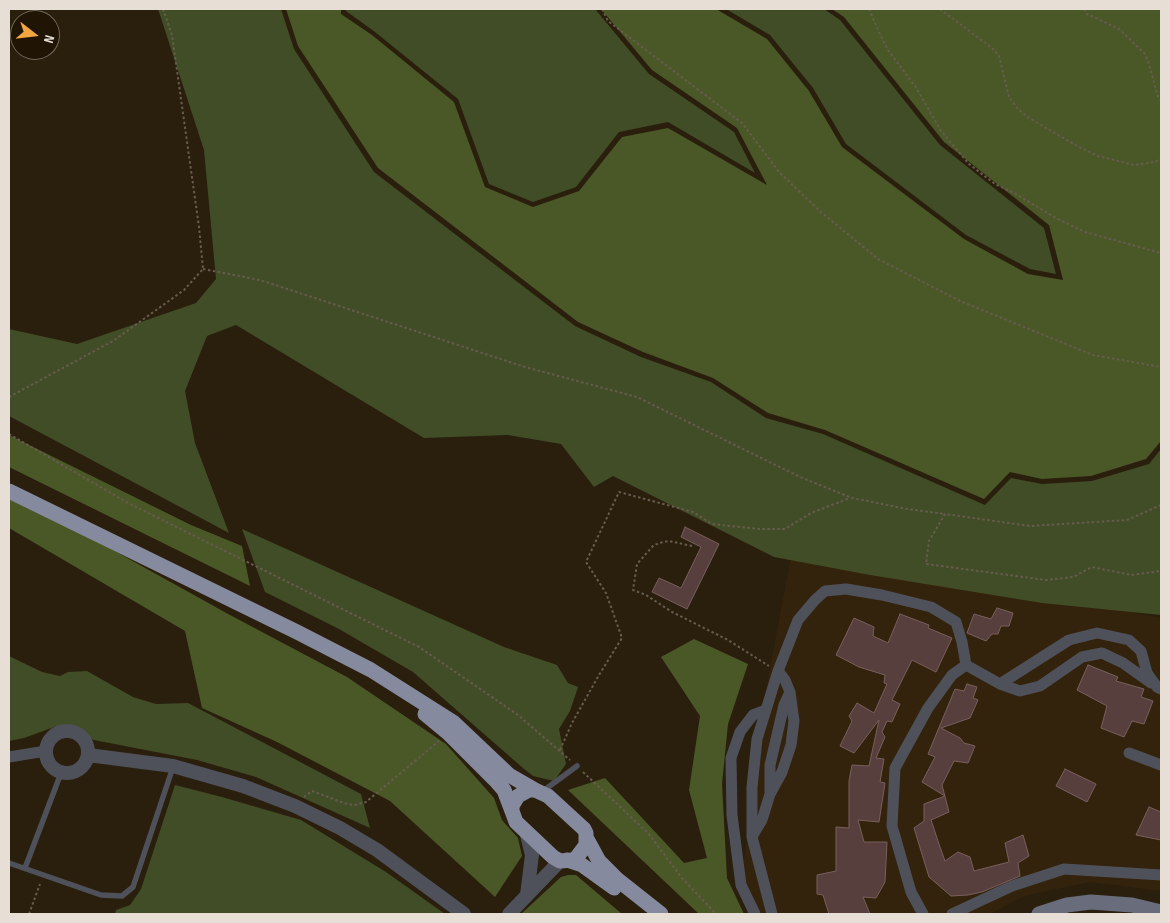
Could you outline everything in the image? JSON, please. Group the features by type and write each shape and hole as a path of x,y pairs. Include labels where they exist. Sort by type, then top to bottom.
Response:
{"highway":[{"path":"9,491 371,670 453,722 509,775 538,791 584,829 587,839 599,861 618,880 660,914"},
{"path":"371,670 448,733 498,782 504,790 516,822 552,857 590,869 646,914"},
{"path":"512,811 512,806 523,792 538,791"},
{"path":"564,860 573,860 581,854 587,839"}],"main road":[{"path":"1039,914 1067,905 1091,902 1132,905 1161,912"}],"street":[{"path":"772,914 752,837 752,787 756,739 778,672 798,620 825,591 846,589 882,595 931,607 956,622 966,665"},
{"path":"1000,684 1069,640 1097,633 1129,640 1141,651 1147,673 1159,688"},
{"path":"966,665 1000,684 1020,691 1040,686 1082,658 1102,653 1124,663 1159,688"},
{"path":"923,914 911,892 892,826 896,768 928,708 952,675 966,665"},
{"path":"752,837 762,820 770,794 782,772 791,745 794,721 790,692 785,680 778,672"},
{"path":"770,794 770,765 784,705 790,692"},
{"path":"755,914 741,885 732,816 731,758 740,732 753,715 766,710"},
{"path":"66,731 72,732 86,743 88,755 79,770 67,774 55,770 50,764 46,751 47,745 54,735 66,731"},
{"path":"9,757 46,751"},
{"path":"1130,752 1161,766"},
{"path":"88,755 173,766 243,786 295,806 340,828 377,850 464,914"},
{"path":"526,895 532,856 528,835"},
{"path":"509,914 526,895 564,860"},
{"path":"952,914 1012,886 1064,869 1161,875"}],"lane":[{"path":"9,863 107,896 122,896 134,887 173,766"},
{"path":"538,791 577,766"},
{"path":"25,868 61,772"}],"path":[{"path":"9,397 113,341 184,290 203,269 199,227 172,34 163,9"},
{"path":"602,9 608,21 742,123 780,173 821,212 878,259 960,301 1093,355 1161,367"},
{"path":"869,9 888,50 917,88 941,131 969,164 995,184 1085,232 1161,253"},
{"path":"940,9 992,48 999,56 1009,97 1018,109 1030,118 1098,156 1134,165 1155,162 1161,158"},
{"path":"1084,9 1088,14 1119,29 1145,54 1150,64 1158,96 1161,100"},
{"path":"203,269 260,280 524,368 637,396 800,477 852,498 907,509 1030,526 1127,520 1161,506"},
{"path":"9,434 130,504 419,647 518,715 560,750 648,833 682,878 716,914"},
{"path":"560,750 581,707 622,638 606,593 586,562 619,492 693,512 712,524 759,529 785,529 811,513 852,498"},
{"path":"945,514 929,541 926,564 1046,580 1073,577 1092,567 1132,575 1161,571"},
{"path":"692,546 669,541 659,542 653,546 637,564 633,590 646,595 672,612 728,640 778,672"},
{"path":"295,806 312,791 348,804 355,805 366,802 448,733"},
{"path":"29,914 44,875"}],"shaded area":[{"path":"793,546 1161,618 1161,891 1090,882 1024,896 990,914 752,914 741,885 763,705"}],"green space":[{"path":"158,9 281,9 294,49 374,172 575,326 641,357 711,382 766,418 823,434 985,505 1011,478 1042,484 1092,481 1149,464 1161,449 1161,615 1042,603 870,575 774,557 613,476 594,487 561,444 508,435 424,438 236,325 207,336 185,391 195,443 229,533 9,416 9,329 77,344 196,303 216,279 204,150"},
{"path":"286,9 341,9 341,14 372,35 454,102 485,187 533,207 579,191 622,137 668,128 767,185 737,128 652,70 601,9 716,9 767,39 809,91 842,147 964,239 1028,274 1063,280 1049,225 944,142 844,17 832,9 1161,9 1161,441 1146,459 1091,476 1042,479 1010,472 984,499 825,430 768,413 713,378 643,352 578,322 378,168 298,46"},
{"path":"346,9 595,9 649,74 734,132 755,173 668,122 619,132 576,187 533,202 489,184 458,99 346,11"},
{"path":"726,9 824,9 840,20 940,145 1044,228 1056,274 1030,269 966,235 846,144 813,88 770,35"},
{"path":"9,435 191,525 242,546 250,586 9,467"},
{"path":"9,496 93,539 347,677 446,744 494,798 502,820 518,838 522,856 495,897 390,801 277,742 202,708 185,631 9,528"},
{"path":"242,529 504,647 557,665 568,683 578,687 570,711 559,729 566,764 554,781 533,776 413,672 339,629 265,592"},
{"path":"694,639 748,664 728,724 722,784 727,878 744,914 699,914 568,790 605,778 684,863 707,858 689,790 700,716 661,657"},
{"path":"9,656 42,672 60,676 68,672 87,671 133,697 156,704 188,703 361,794 370,828 256,777 197,760 94,740 57,726 24,738 9,741"},
{"path":"175,785 301,820 386,872 445,914 115,914 116,910 130,905 141,889"},
{"path":"576,875 622,914 521,914 561,877"}],"building":[{"path":"685,527 719,544 687,609 652,592 659,578 681,588 701,547 681,537"},
{"path":"997,608 1013,613 1009,626 1001,626 998,634 992,634 986,641 967,633 974,614 991,619"},
{"path":"900,614 929,625 928,628 952,638 936,672 912,660 892,700 900,704 892,722 887,721 882,732 885,737 876,758 884,759 880,782 885,783 879,822 858,820 864,842 887,842 885,882 876,898 863,897 870,914 829,914 823,895 817,894 817,875 836,871 836,827 849,828 849,781 852,765 869,766 879,720 854,753 840,746 852,721 849,716 857,703 874,713 887,684 884,683 885,675 859,667 836,655 854,618 874,627 873,636 888,643"},
{"path":"1088,665 1118,677 1116,681 1144,689 1141,697 1153,701 1144,724 1132,721 1124,737 1101,728 1107,706 1077,690"},
{"path":"967,684 977,687 973,698 978,700 970,718 941,728 960,738 964,743 975,746 968,763 954,761 942,785 945,796 922,782 935,757 928,754 955,689 964,691"},
{"path":"1065,769 1096,784 1087,802 1056,786"},
{"path":"945,796 949,812 931,820 945,861 958,852 970,857 974,871 1009,862 1005,843 1023,835 1029,856 1018,863 1020,876 982,892 951,896 929,877 914,828 924,821 924,804"},
{"path":"1149,807 1161,812 1161,840 1136,835"}]}
